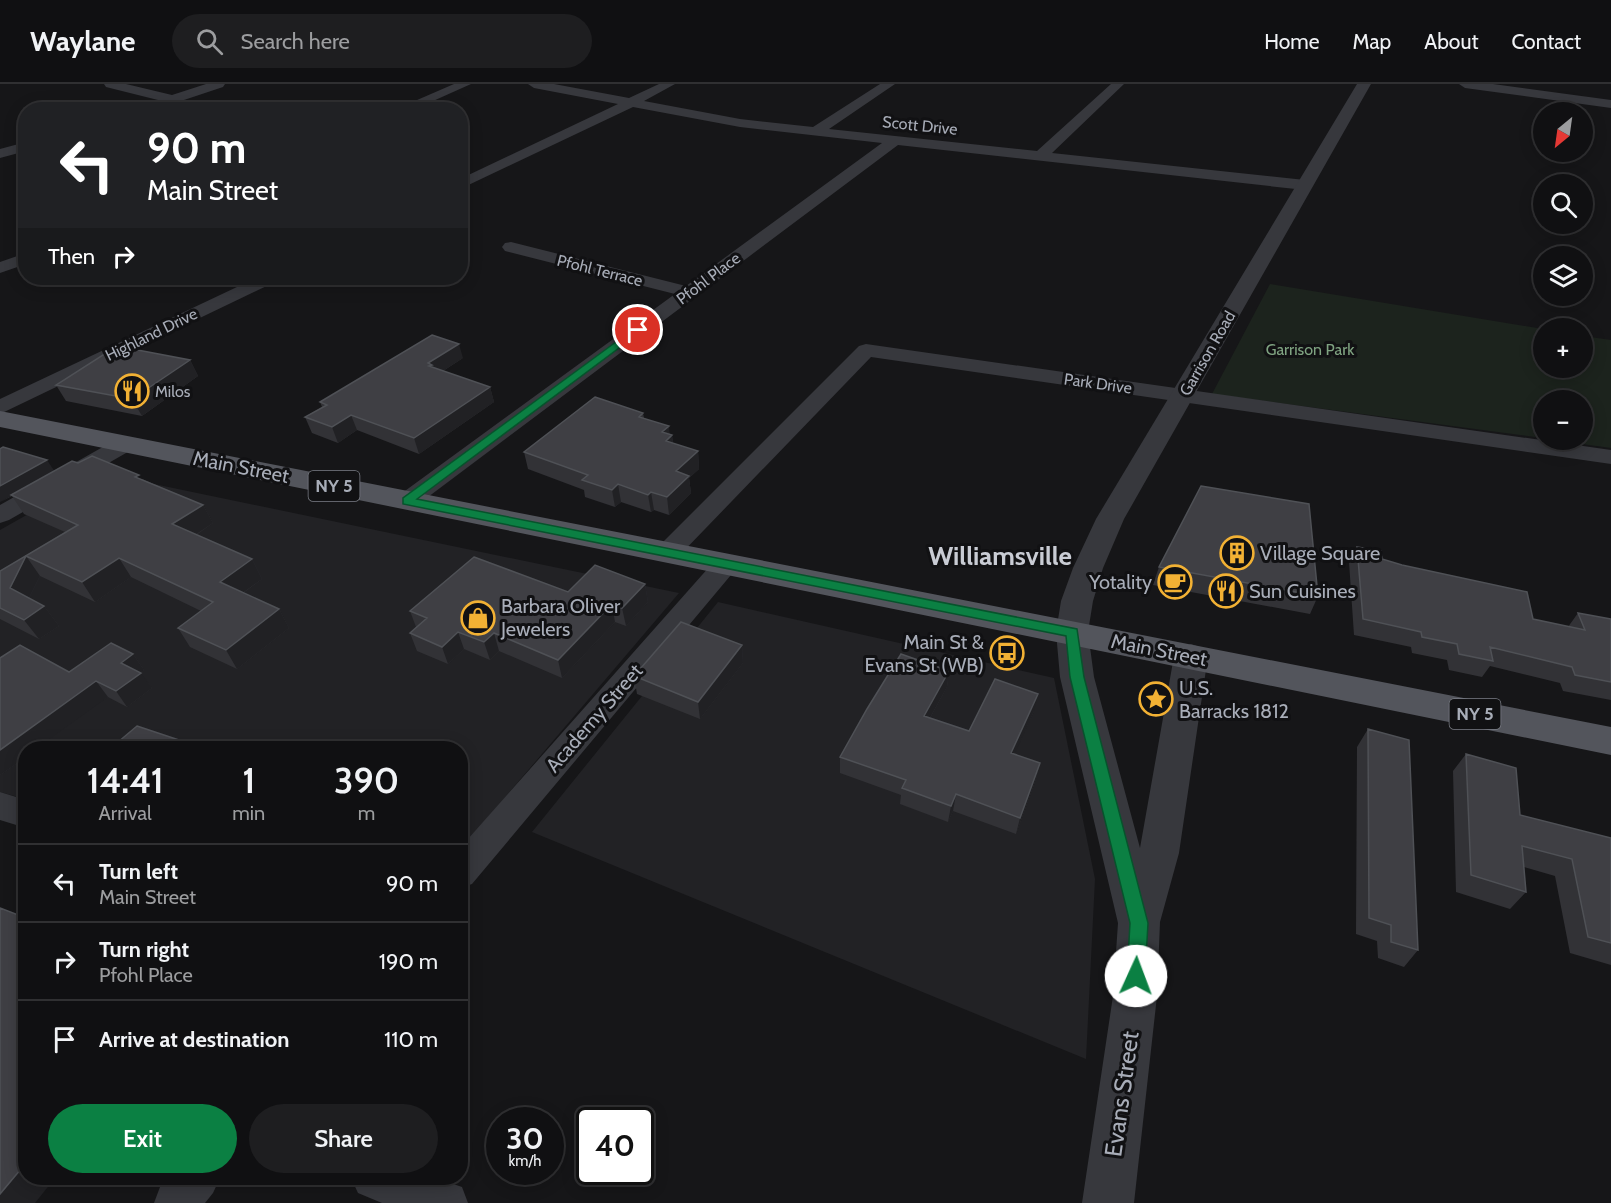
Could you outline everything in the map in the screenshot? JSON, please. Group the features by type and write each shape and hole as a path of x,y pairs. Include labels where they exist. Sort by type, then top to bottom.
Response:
{"main road":[{"name":"Main Street","path":"0,419 1611,741"}],"street":[{"path":"110,84 172,99"},
{"path":"163,102 219,84"},
{"path":"420,102 465,84"},
{"name":"Scott Drive","path":"534,84 740,123 1305,185"},
{"path":"468,181 669,84"},
{"path":"814,132 889,84"},
{"path":"1040,156 1118,84"},
{"name":"Garrison Road","path":"1072,632 1077,601 1106,526 1364,84"},
{"path":"1465,84 1611,104"},
{"name":"Pfohl Place","path":"407,501 894,141"},
{"path":"0,154 18,148"},
{"name":"Pfohl Terrace","path":"511,247 689,292"},
{"path":"0,268 18,261"},
{"name":"Highland Drive","path":"0,407 254,285"},
{"name":"Park Drive","path":"668,552 866,350 1611,457"},
{"path":"0,515 125,444"},
{"name":"Academy Street","path":"468,864 727,563"},
{"name":"Evans Street","path":"1072,632 1077,677 1139,923 1136,996 1108,1203"},
{"path":"1139,923 1159,853 1191,656"},
{"path":"0,806 18,812"},
{"path":"176,1203 192,1185"},
{"path":"393,1185 446,1203"}],"shaded area":[{"path":"101,473 679,593 468,841 468,741 18,741 18,797 0,792 0,530"},
{"path":"718,602 1054,678 1095,879 1086,1059 532,832"}],"green space":[{"name":"Garrison Park","path":"1270,284 1533,327 1533,378 1593,378 1593,337 1611,340 1611,448 1593,446 1593,390 1533,390 1533,437 1212,394"}],"building":[{"path":"432,335 459,344 428,363 432,365 429,366 490,387 414,438 351,415 332,427 305,417 327,405 320,402"},
{"path":"127,348 190,360 132,399 56,385 106,353 116,355"},
{"path":"595,397 643,413 639,417 669,426 662,432 672,435 666,441 698,451 676,471 689,476 667,497 651,492 648,495 618,484 612,490 582,480 588,475 524,452"},
{"path":"3,447 47,460 0,486 0,449"},
{"path":"92,456 139,475 135,477 203,505 172,524 252,559 220,582 279,609 226,650 178,628 213,602 119,558 82,582 26,556 10,588 44,606 24,620 0,608 0,571 78,525 11,495 72,461 78,463"},
{"name":"Village Square","path":"1201,486 1309,504 1318,596 1159,567"},
{"path":"1357,547 1381,551 1382,559 1402,565 1527,592 1533,619 1585,630 1578,613 1611,619 1611,682 1575,675 1572,667 1490,647 1493,661 1459,654 1457,644 1422,637 1421,632 1363,619"},
{"path":"474,557 568,592 595,565 645,584 622,608 612,604 558,660 494,633 484,642 458,632 442,647 410,633 427,618 410,611"},
{"path":"681,622 742,645 698,702 634,676"},
{"path":"111,643 133,654 121,663 141,673 116,691 96,681 0,750 0,658 20,645 69,672"},
{"path":"901,654 949,671 924,716 969,731 995,679 1038,694 1011,753 1040,763 1020,818 956,794 951,806 902,788 906,780 840,757"},
{"path":"137,726 182,741 119,741"},
{"path":"1368,729 1409,740 1418,950 1391,942 1391,925 1369,918"},
{"path":"1466,754 1516,768 1520,815 1611,838 1611,943 1588,937 1572,859 1522,846 1526,892 1471,875"},
{"path":"0,908 18,915 18,1173 0,1194"}],"place":[{"name":"Milos","path":"132,391"},
{"name":"Village Square","path":"1237,553"},
{"name":"Yotality","path":"1175,582"},
{"name":"Sun Cuisines","path":"1226,591"},
{"name":"Barbara Oliver Jewelers","path":"478,618"},
{"name":"Main St & Evans St (WB)","path":"1007,653"},
{"name":"U.S. Barracks 1812","path":"1156,699"}],"district":[{"name":"Williamsville","path":"1000,556"}],"route":[{"path":"638,330 407,501 1072,632 1077,677 1139,923 1136,976"}]}
